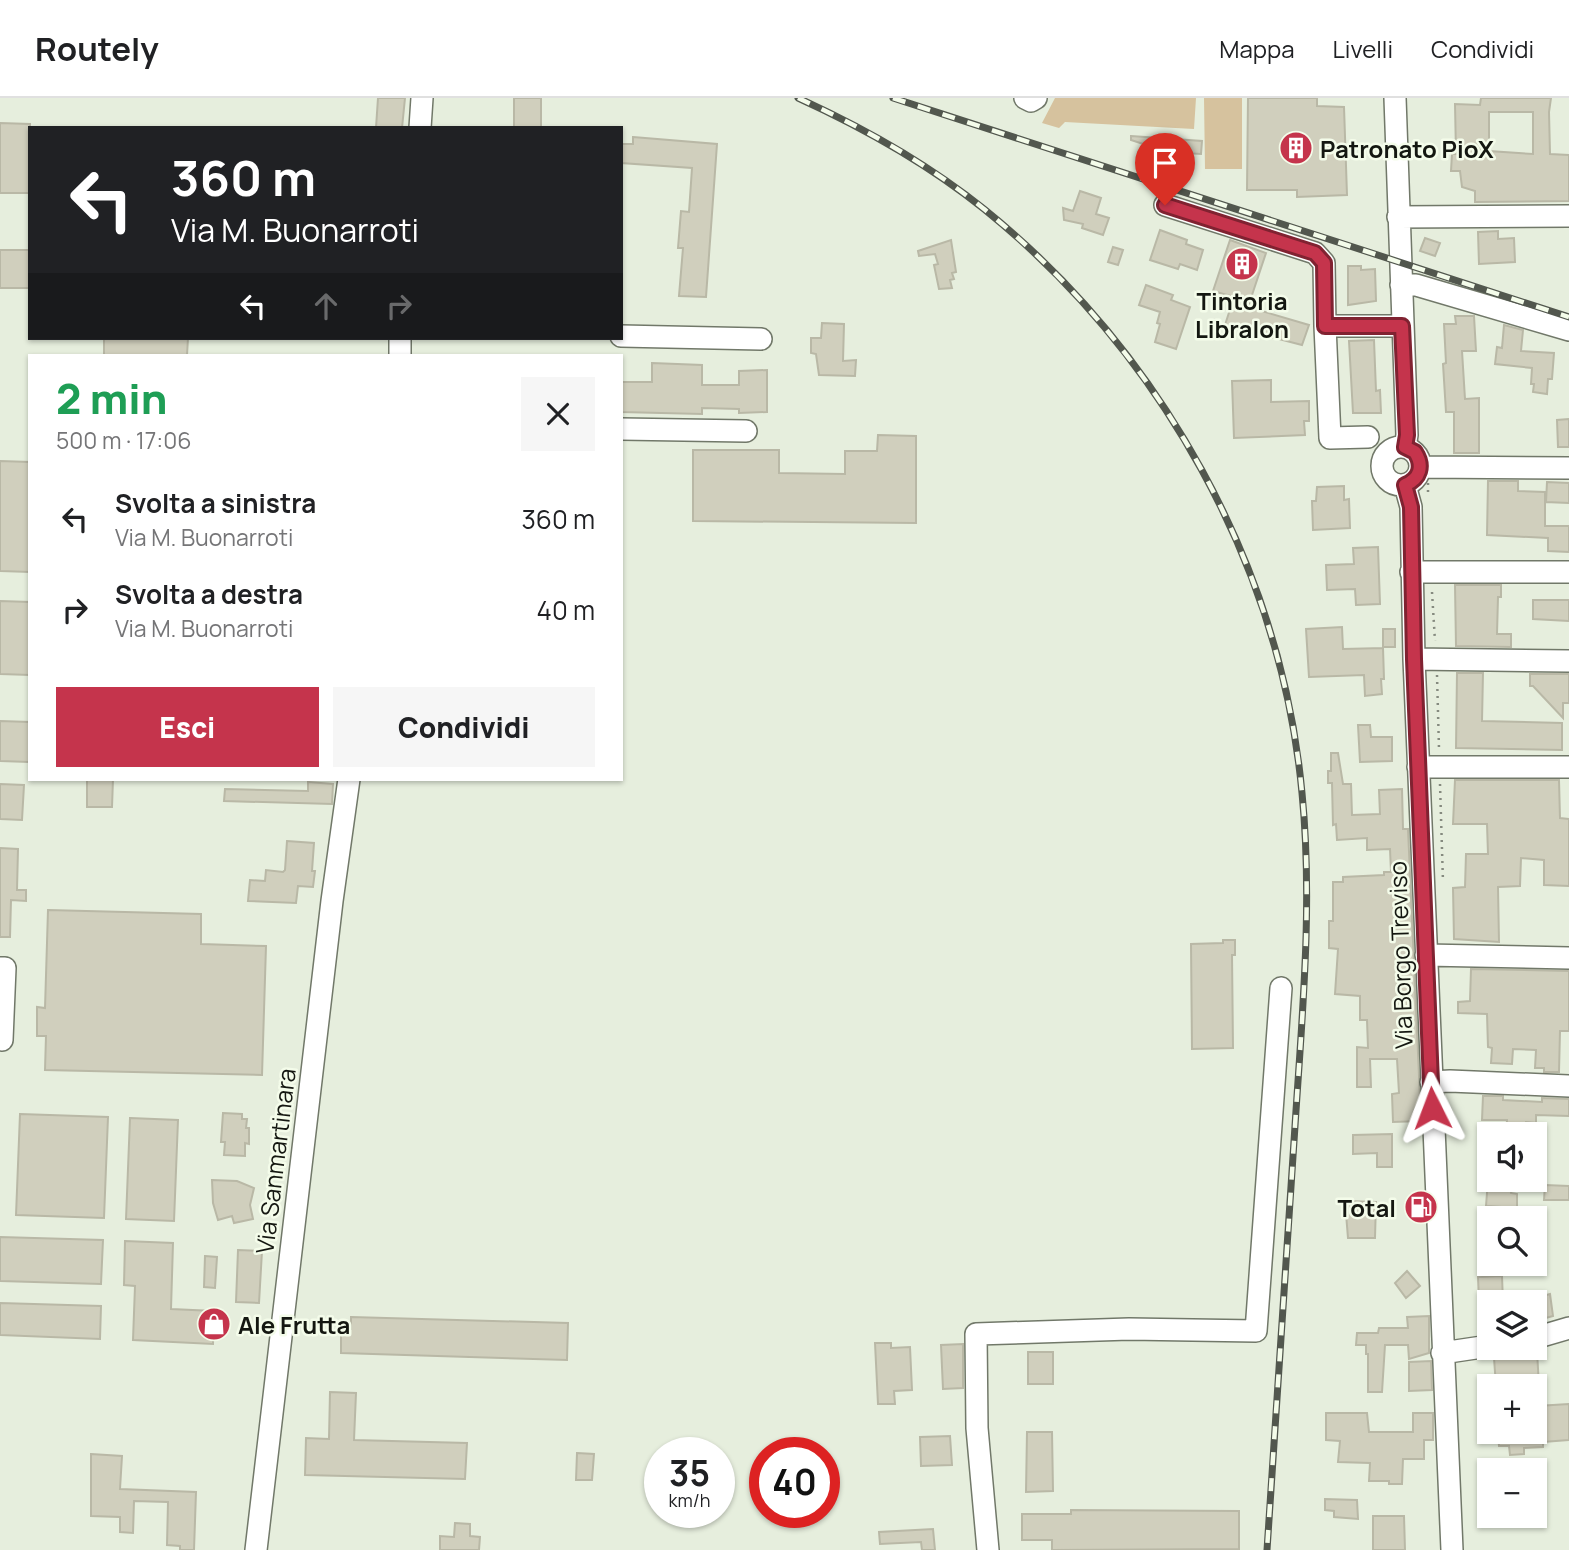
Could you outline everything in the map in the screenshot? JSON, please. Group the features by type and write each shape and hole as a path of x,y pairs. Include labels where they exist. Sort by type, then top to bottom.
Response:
{"street":[{"path":"420,126 422,98"},
{"path":"1025,98 1031,102 1036,98"},
{"path":"1395,98 1407,435 1405,447"},
{"path":"1165,205 1315,253 1324,263 1330,438 1368,437"},
{"path":"1398,217 1569,216"},
{"path":"1401,285 1416,285 1569,330"},
{"path":"1325,326 1402,326"},
{"path":"623,336 761,339"},
{"path":"623,429 746,431"},
{"path":"1405,447 1415,452 1420,467 1417,477 1405,485 1393,484 1388,480 1382,464 1390,450 1405,447"},
{"path":"1420,467 1569,468"},
{"name":"Via Borgo Treviso","path":"1405,485 1411,507 1418,767 1452,1550"},
{"path":"1411,572 1569,572"},
{"path":"1414,659 1569,661"},
{"path":"1418,767 1569,767"},
{"name":"Via Sanmartinara","path":"256,1550 349,781"},
{"path":"1426,955 1569,958"},
{"path":"0,968 5,968 2,1040"},
{"path":"988,1550 977,1428 976,1334 1129,1329 1255,1331 1281,988"},
{"path":"1431,1082 1569,1086"},
{"path":"1547,1334 1569,1328"},
{"path":"1442,1353 1477,1348"}],"shaded area":[{"path":"1055,98 1196,98 1194,129 1065,122 1059,128 1042,123"},
{"path":"1204,98 1242,98 1242,169 1205,169"}],"building":[{"path":"378,98 405,98 402,126 376,126"},
{"path":"514,98 541,98 541,126 514,126"},
{"name":"Patronato PioX","path":"1248,98 1317,98 1317,106 1344,107 1347,195 1297,197 1297,190 1247,190"},
{"path":"1481,98 1551,98 1550,154 1569,155 1569,201 1475,202 1475,191 1462,187 1460,171 1451,171 1452,154 1456,154 1455,104 1480,105","holes":["1489,112 1533,112 1533,154 1489,151"]},
{"path":"0,123 30,124 28,193 0,193"},
{"path":"1131,136 1202,141 1201,154 1168,152 1131,140"},
{"path":"633,137 717,144 706,297 679,296 683,248 678,248 681,211 689,212 692,168 623,163 623,144 633,144"},
{"path":"1080,191 1101,198 1096,214 1109,218 1103,235 1082,228 1083,224 1064,220 1063,208 1073,211"},
{"path":"1160,230 1187,240 1186,244 1203,250 1197,270 1180,264 1178,269 1150,260"},
{"path":"1498,231 1498,239 1514,238 1515,262 1479,264 1478,232"},
{"path":"1425,238 1440,243 1435,256 1420,251"},
{"path":"951,240 956,272 952,273 954,279 950,280 952,288 939,289 934,265 938,264 935,254 919,256 918,251"},
{"path":"1230,240 1266,253 1248,307 1309,325 1302,345 1225,325 1234,297 1213,291"},
{"path":"1113,247 1123,250 1118,265 1108,262"},
{"path":"0,250 28,250 28,288 0,288"},
{"path":"1348,266 1361,266 1361,270 1375,269 1376,301 1348,305"},
{"path":"1146,285 1173,295 1171,300 1190,307 1176,349 1155,342 1160,312 1139,305"},
{"path":"1455,316 1474,316 1476,351 1462,351 1465,399 1479,398 1479,453 1454,453 1454,412 1446,412 1444,324 1456,324"},
{"path":"822,323 844,324 843,361 856,360 855,376 819,375 816,354 811,353 811,338 821,338"},
{"path":"1504,325 1523,330 1521,351 1554,353 1552,379 1548,379 1547,394 1533,392 1532,368 1495,364 1497,347 1502,348"},
{"path":"104,340 188,340 187,354 104,354"},
{"path":"1374,340 1376,391 1380,390 1381,413 1353,413 1349,341"},
{"path":"652,363 702,365 702,385 739,385 739,371 767,370 767,412 739,413 739,409 702,408 702,414 623,412 623,382 652,382"},
{"path":"1271,380 1271,402 1309,401 1309,421 1304,421 1305,435 1234,438 1232,381"},
{"path":"1569,419 1569,447 1558,447 1557,420"},
{"path":"878,435 916,436 916,523 693,521 693,450 779,450 779,473 845,474 845,451 877,451"},
{"path":"0,461 28,462 28,572 0,571"},
{"path":"1488,481 1518,481 1518,491 1545,492 1545,526 1569,526 1569,552 1548,551 1548,538 1487,535"},
{"path":"1547,482 1569,483 1569,503 1546,502"},
{"path":"1344,486 1344,500 1349,499 1350,528 1313,530 1312,501 1316,501 1317,487"},
{"path":"1378,547 1380,604 1356,605 1355,589 1327,590 1326,565 1354,564 1353,548"},
{"path":"1455,585 1501,585 1497,634 1511,634 1511,647 1456,646"},
{"path":"1533,600 1569,600 1569,621 1533,619"},
{"path":"0,601 28,602 28,675 0,674"},
{"path":"1342,627 1343,649 1383,648 1382,694 1365,696 1364,675 1309,677 1306,629"},
{"path":"1383,629 1395,629 1395,647 1383,647"},
{"path":"1457,673 1483,673 1482,721 1562,723 1562,750 1456,748"},
{"path":"1530,674 1569,674 1569,703 1563,703 1563,718 1530,686"},
{"path":"0,721 28,722 28,762 0,761"},
{"path":"1358,725 1370,725 1371,737 1392,737 1392,761 1360,762"},
{"path":"1331,753 1338,753 1343,784 1351,784 1352,815 1380,814 1379,790 1402,789 1403,829 1408,829 1421,1121 1393,1122 1392,1094 1399,1093 1397,1059 1370,1059 1371,1087 1357,1087 1357,1047 1368,1048 1367,1020 1360,1020 1360,996 1335,994 1338,949 1329,948 1329,921 1333,921 1333,882 1343,882 1343,877 1384,875 1384,872 1391,872 1390,849 1367,850 1367,838 1337,840 1336,824 1333,825 1332,783 1328,783"},
{"path":"1455,780 1559,780 1560,818 1569,819 1569,886 1544,885 1544,860 1521,858 1520,886 1498,887 1499,942 1454,939 1453,888 1465,887 1466,854 1488,854 1487,824 1453,824"},
{"path":"87,781 113,781 112,807 87,807"},
{"path":"308,782 333,784 332,804 224,801 225,789 308,791"},
{"path":"0,784 24,785 22,820 0,819"},
{"path":"287,841 314,843 313,887 298,886 296,903 248,901 250,880 265,881 266,870 285,870"},
{"path":"0,848 18,849 17,890 26,890 26,901 11,900 10,937 0,937"},
{"path":"48,910 201,914 201,944 266,946 262,1075 45,1070 46,1036 37,1036 37,1007 45,1008"},
{"path":"1223,940 1235,940 1235,955 1232,955 1233,1048 1192,1049 1191,944 1223,943"},
{"path":"1471,969 1569,971 1569,1031 1560,1031 1559,1072 1544,1072 1544,1068 1535,1068 1536,1050 1513,1049 1512,1064 1491,1063 1492,1048 1488,1047 1487,1014 1458,1013 1458,1002 1470,1001"},
{"path":"1483,1096 1542,1102 1542,1098 1569,1099 1569,1116 1536,1115 1536,1122 1482,1120"},
{"path":"223,1113 242,1114 242,1119 247,1119 249,1144 245,1143 245,1156 224,1155 225,1142 221,1142"},
{"path":"20,1114 108,1117 104,1218 16,1215"},
{"path":"130,1118 178,1120 174,1221 126,1219"},
{"path":"1392,1134 1392,1167 1377,1167 1377,1153 1353,1154 1353,1135"},
{"path":"212,1180 237,1181 254,1188 250,1205 253,1219 234,1223 232,1216 218,1220 213,1203"},
{"path":"1547,1185 1569,1186 1569,1200 1544,1200"},
{"path":"1487,1192 1517,1194 1517,1206 1486,1206"},
{"path":"1345,1201 1376,1202 1375,1238 1348,1238"},
{"path":"0,1237 103,1240 101,1284 0,1281"},
{"path":"125,1241 173,1243 171,1309 214,1311 213,1344 133,1340 135,1286 124,1285"},
{"path":"238,1250 262,1251 259,1303 236,1302"},
{"path":"205,1256 217,1257 215,1288 204,1287"},
{"path":"1407,1271 1420,1286 1406,1298 1395,1283"},
{"path":"1502,1276 1503,1290 1479,1290 1478,1277"},
{"path":"1550,1294 1553,1316 1547,1318 1547,1295"},
{"path":"0,1303 101,1306 100,1339 0,1335"},
{"path":"1429,1316 1429,1353 1409,1359 1408,1345 1385,1345 1382,1392 1368,1392 1368,1354 1366,1345 1356,1345 1357,1333 1378,1333 1379,1328 1408,1328 1407,1317"},
{"path":"351,1317 568,1323 567,1360 341,1353 341,1329 351,1329"},
{"path":"875,1343 891,1343 891,1348 910,1347 912,1390 894,1391 895,1404 878,1404"},
{"path":"963,1344 963,1388 943,1389 941,1345"},
{"path":"1028,1352 1053,1352 1053,1384 1028,1384"},
{"path":"1494,1360 1538,1360 1538,1374 1495,1374"},
{"path":"1431,1361 1432,1390 1409,1391 1409,1362"},
{"path":"330,1392 356,1393 354,1440 467,1443 465,1479 305,1475 306,1438 329,1439"},
{"path":"1569,1404 1569,1440 1547,1442 1547,1405"},
{"path":"1326,1413 1367,1413 1369,1432 1413,1432 1413,1413 1433,1413 1433,1440 1424,1440 1424,1459 1403,1459 1402,1484 1369,1481 1370,1463 1338,1462 1340,1441 1326,1440"},
{"path":"1027,1432 1052,1432 1053,1491 1026,1492"},
{"path":"950,1436 952,1465 921,1466 920,1437"},
{"path":"1543,1444 1543,1447 1524,1448 1524,1454 1510,1455 1509,1446 1499,1446"},
{"path":"577,1453 594,1454 592,1480 576,1480"},
{"path":"91,1454 122,1456 120,1489 196,1492 194,1550 180,1550 180,1546 167,1545 168,1502 134,1501 133,1533 120,1532 120,1517 91,1516"},
{"path":"1325,1499 1357,1500 1358,1519 1334,1517 1334,1511 1325,1510"},
{"path":"1071,1510 1239,1511 1239,1549 1052,1550 1052,1540 1022,1540 1022,1514 1071,1514"},
{"path":"1373,1516 1404,1516 1405,1550 1373,1550"},
{"path":"455,1523 470,1524 470,1536 480,1537 479,1550 440,1550 440,1536 454,1537"},
{"path":"933,1529 935,1550 922,1550 921,1542 880,1544 879,1532"}],"railway":[{"path":"798,98 895,148 963,193 1048,266 1105,329 1157,397 1202,470 1239,546 1268,626 1290,709 1302,793 1307,876 1303,1002 1267,1550"},
{"path":"893,98 1569,317"}],"place":[{"name":"Patronato PioX","path":"1296,148"},
{"name":"Tintoria Libralon","path":"1242,264"},
{"name":"Total","path":"1421,1207"},
{"name":"Ale Frutta","path":"214,1324"}],"route":[{"path":"1165,205 1315,253 1324,263 1325,326 1402,326 1407,435 1405,447 1415,452 1420,461 1417,477 1405,485 1411,507 1414,659 1432,1108"}]}
